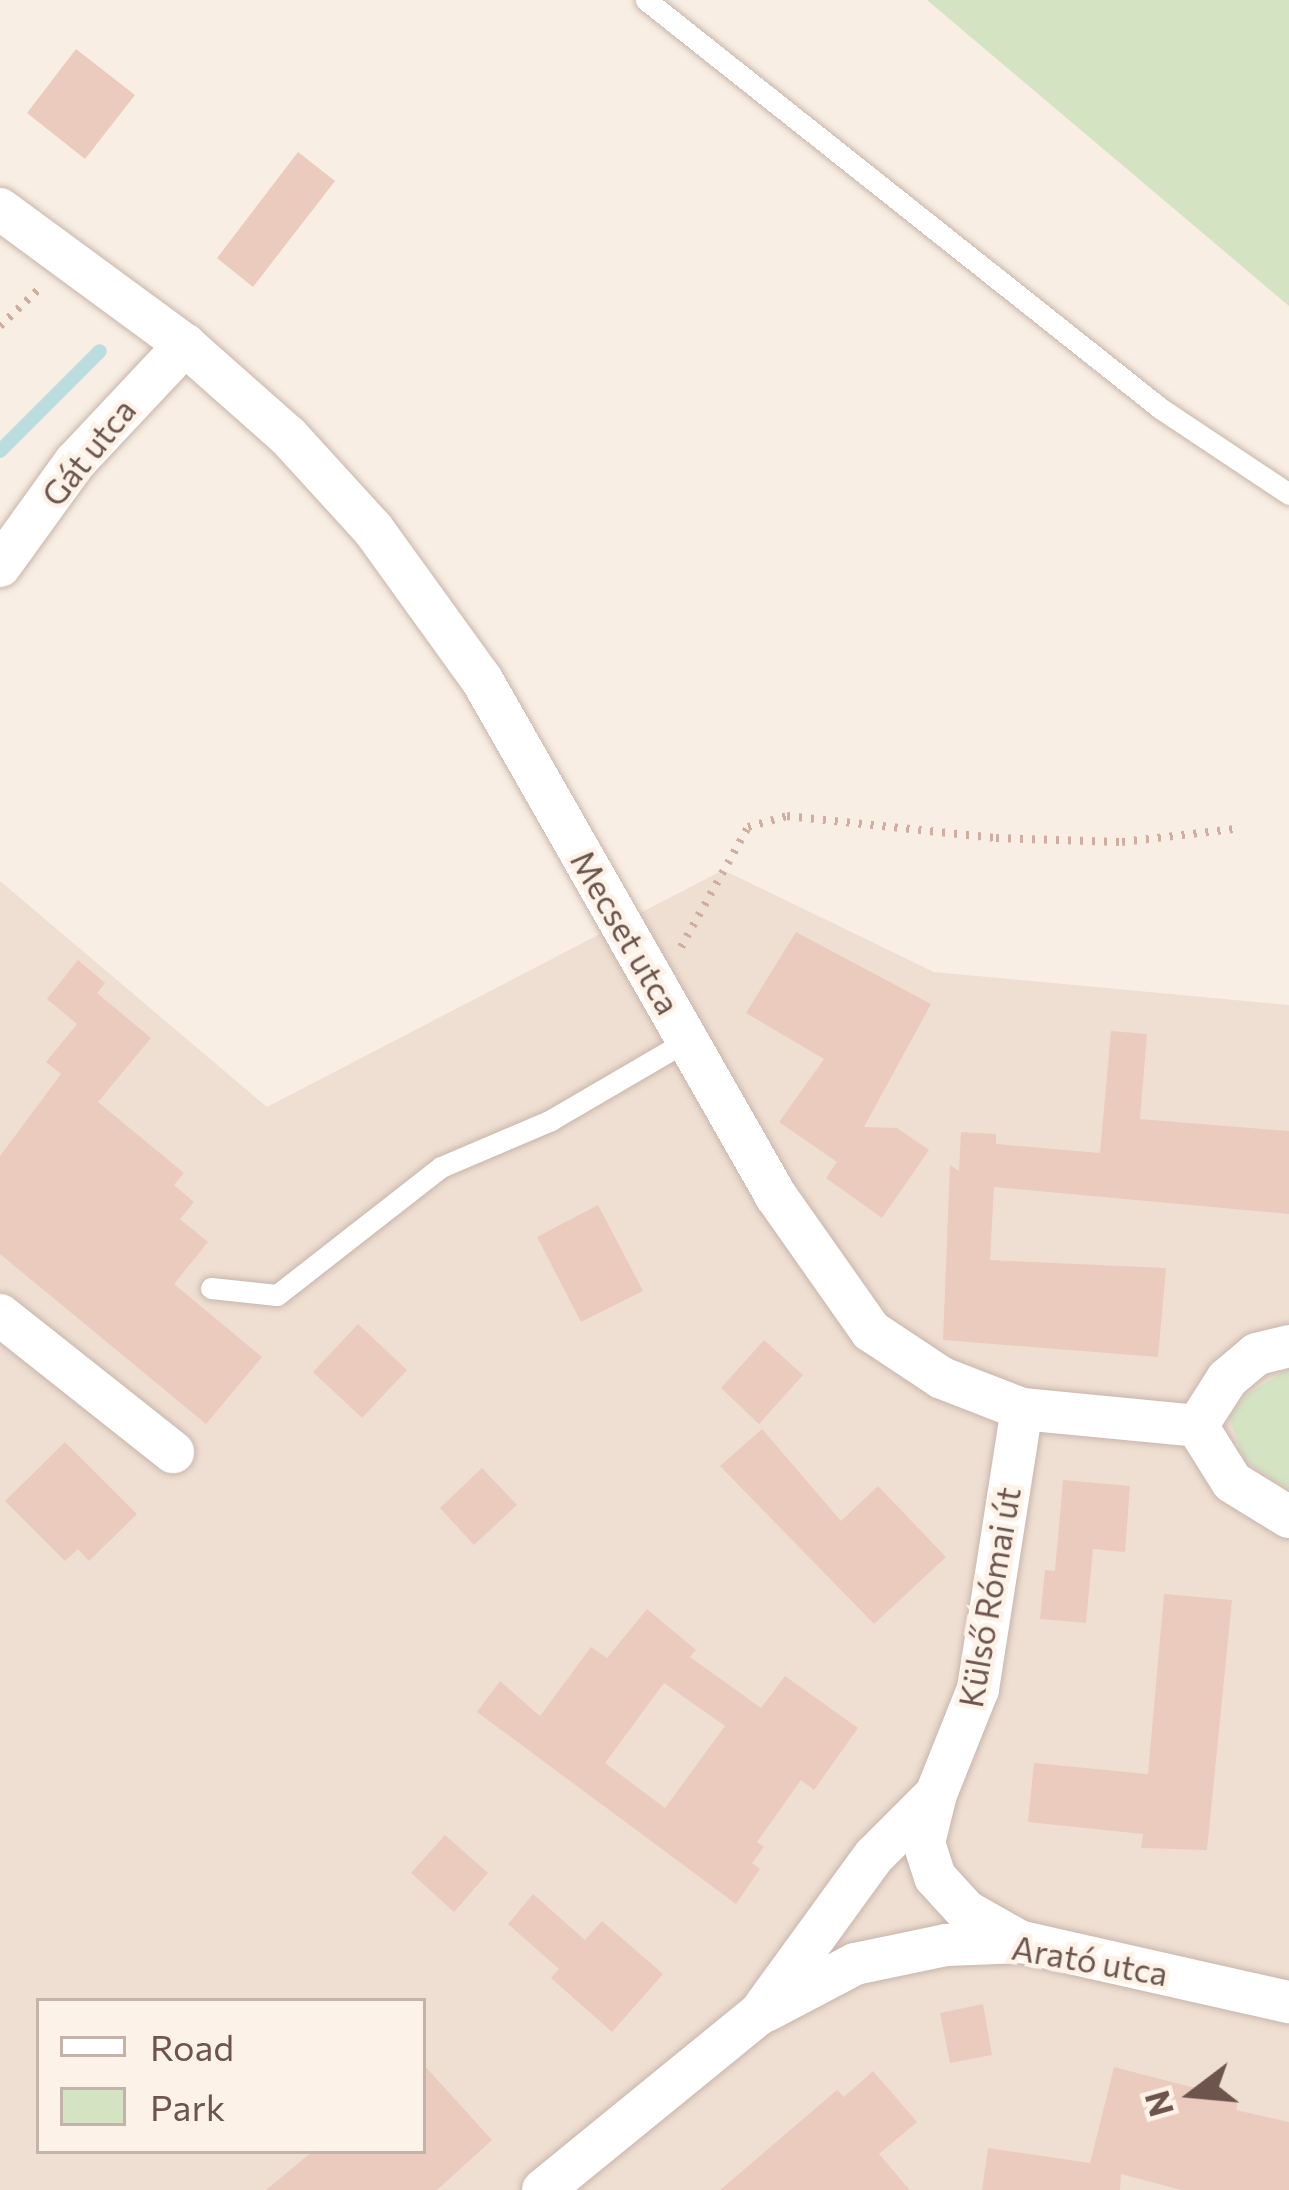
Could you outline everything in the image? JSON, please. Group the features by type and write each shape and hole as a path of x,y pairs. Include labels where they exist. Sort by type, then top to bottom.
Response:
{"street":[{"name":"Mecset utca","path":"10,217 185,346 288,436 373,529 482,680 776,1196 871,1331 942,1378 1022,1409 1197,1426"},
{"name":"Gát utca","path":"0,566 75,462 185,346"},
{"path":"0,1315 173,1452"},
{"path":"1289,1346 1257,1354 1227,1379 1197,1426 1232,1482 1289,1517"},
{"name":"Külső Római út","path":"543,2190 759,2014 874,1856 936,1795 977,1689 1022,1409"},
{"path":"936,1795 924,1843 935,1877 966,1911 1022,1942"},
{"name":"Arató utca","path":"759,2014 855,1964 946,1946 1022,1942 1289,2002"}],"lane":[{"path":"646,0 1124,380 1289,494"},
{"path":"212,1288 277,1295 441,1167 551,1120 688,1040"}],"path":[{"path":"654,981 692,932 748,826 787,816 996,838 1122,842 1235,829"}],"shaded area":[{"path":"723,870 934,972 1289,1005 1289,2190 0,2190 0,881 267,1107"}],"green space":[{"path":"927,0 1289,0 1289,306"},
{"path":"1289,1369 1289,1489 1245,1461 1229,1417 1247,1394"}],"building":[{"path":"76,49 135,95 85,159 27,113"},
{"path":"298,152 335,181 253,287 217,258"},
{"path":"796,932 931,1004 864,1127 897,1128 929,1150 882,1218 826,1178 837,1162 779,1122 824,1059 746,1013"},
{"path":"78,960 105,983 97,993 151,1038 98,1102 184,1173 174,1185 194,1202 180,1219 208,1242 174,1284 262,1357 206,1424 0,1254 0,1156 61,1074 46,1062 77,1024 47,999"},
{"path":"1111,1031 1147,1034 1140,1119 1289,1131 1289,1214 994,1187 990,1260 1166,1268 1158,1357 943,1340 950,1165 959,1171 961,1132 996,1134 996,1144 1100,1153"},
{"path":"598,1205 643,1291 581,1322 537,1237"},
{"path":"358,1324 407,1370 362,1418 313,1372"},
{"path":"764,1340 803,1375 759,1424 721,1388"},
{"path":"762,1429 841,1521 878,1486 946,1557 874,1624 720,1466"},
{"path":"65,1442 137,1514 89,1561 78,1549 65,1561 5,1501"},
{"path":"482,1468 517,1505 474,1545 440,1508"},
{"path":"1063,1480 1130,1486 1125,1552 1093,1549 1086,1623 1040,1619 1045,1570 1055,1571"},
{"path":"1164,1594 1232,1600 1207,1850 1141,1848 1143,1834 1028,1822 1034,1763 1148,1774"},
{"path":"647,1609 696,1650 690,1657 761,1708 785,1676 858,1728 814,1790 801,1780 757,1842 764,1847 752,1863 760,1869 736,1904 477,1712 500,1681 540,1716 591,1647 607,1658","holes":["664,1683 725,1726 665,1808 605,1763"]},
{"path":"445,1835 488,1873 454,1912 411,1873"},
{"path":"533,1894 585,1940 602,1921 663,1974 612,2032 551,1978 559,1969 508,1924"},
{"path":"983,2004 992,2055 950,2063 940,2013"},
{"path":"426,2067 492,2140 437,2190 266,2190 309,2154 426,2154"},
{"path":"1114,2067 1238,2099 1236,2110 1289,2122 1289,2190 1181,2190 1121,2174 1120,2190 982,2190 988,2148 1090,2163"},
{"path":"873,2071 917,2122 879,2154 910,2190 720,2190 837,2090 844,2097"}],"waterway":[{"path":"0,451 100,351"}]}
